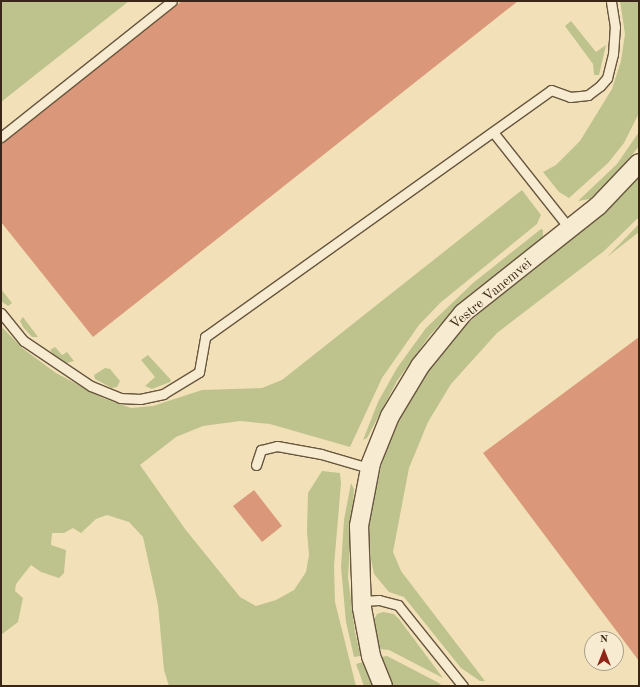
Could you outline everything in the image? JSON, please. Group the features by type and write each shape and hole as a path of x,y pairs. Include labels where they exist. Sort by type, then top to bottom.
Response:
{"street":[{"name":"Vestre Vanemvei","path":"382,686 371,656 362,601 359,526 370,468 379,440 402,393 435,345 464,313 570,229 619,187 639,163"}],"lane":[{"path":"1,137 172,1"},
{"path":"1,313 24,341 91,386 120,398 140,399 162,394 199,372 205,337 551,90 570,97 588,94 600,86 607,78 613,54 615,28 611,1"},
{"path":"493,132 570,229"},
{"path":"256,465 261,450 277,446 321,454 370,468"},
{"path":"362,601 379,600 398,605 463,686"}],"green space":[{"path":"1,1 129,1 1,102"},
{"path":"620,1 639,1 639,113 624,143 608,163 569,198 559,192 543,172 556,165 580,141 612,89 621,61 625,34"},
{"path":"571,21 596,52 606,45 599,75 594,75 593,64 565,26"},
{"path":"639,132 639,146 618,173 590,199 578,201 617,164"},
{"path":"639,176 639,217 604,251 497,333 451,384 428,422 409,468 393,552 401,571 485,681 480,681 461,668 404,597 389,592 374,574 367,540 369,515 386,448 403,409 423,375 456,334 505,290 615,202"},
{"path":"522,190 541,215 537,224 440,303 419,325 382,378 350,447 270,424 240,421 203,426 176,437 140,465 185,529 240,597 256,606 276,600 294,590 306,572 309,555 307,532 308,493 322,471 340,473 341,483 334,566 335,602 356,686 169,686 164,670 158,605 143,537 129,522 107,515 96,519 81,533 73,528 64,533 52,533 51,545 66,550 64,573 59,578 41,572 31,565 16,584 15,591 23,598 18,622 1,635 1,326 22,348 56,373 103,398 131,408 153,406 202,390 262,388 282,380"},
{"path":"639,224 639,232 607,257"},
{"path":"541,229 543,230 543,238 468,296 430,335 397,381 367,438 363,440 378,402 397,368 426,328 473,283"},
{"path":"1,289 12,303 8,306 1,301"},
{"path":"23,317 38,337 32,337 23,327 20,321"},
{"path":"55,347 62,355 67,352 74,361 67,363 52,353 50,350"},
{"path":"148,355 171,380 170,382 152,389 145,386 155,377 141,360"},
{"path":"105,368 110,369 120,381 117,387 112,388 95,379 94,375"},
{"path":"351,483 354,489 348,577 355,632 361,656 354,657 346,622 341,567 344,520"},
{"path":"383,612 394,614 399,619 443,678 389,650 378,649 372,623 377,614"},
{"path":"387,656 442,686 391,686 381,657"},
{"path":"363,662 372,686 364,686 356,664"}],"building":[{"path":"182,1 518,1 93,337 1,222 1,144"},
{"path":"639,337 639,661 624,641 624,631 616,631 483,453"},
{"path":"254,490 282,526 262,542 233,506"}]}
